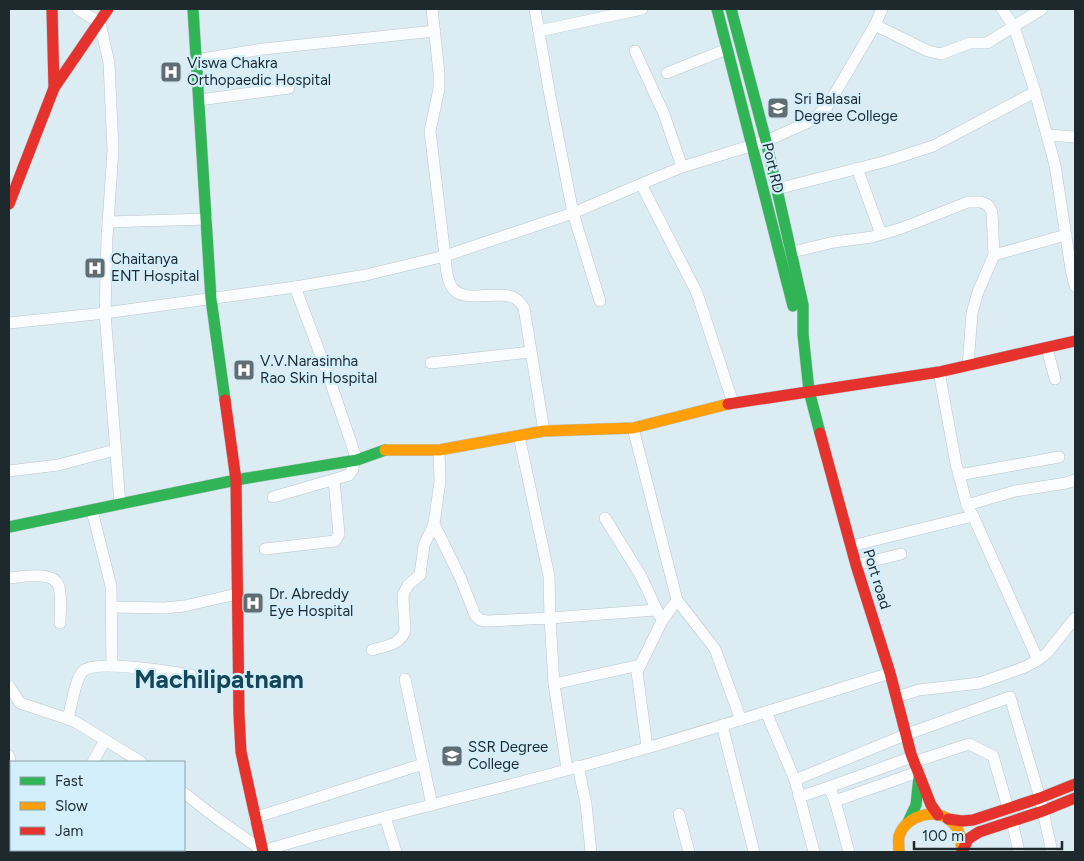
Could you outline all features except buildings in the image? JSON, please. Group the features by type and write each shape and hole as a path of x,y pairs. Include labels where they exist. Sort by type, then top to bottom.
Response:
{"main road":[{"path":"52,9 54,88"},
{"path":"9,204 54,88 108,9"},
{"path":"193,9 211,299 236,480 241,752 262,852"},
{"name":"Port RD","path":"717,9 791,299 803,334"},
{"path":"731,9 766,141 792,252 803,305 803,334"},
{"name":"Port road","path":"803,334 809,392 856,565 897,697 905,735 931,805 943,817 955,825 960,834 962,852"},
{"path":"9,528 236,480 356,460 384,450 439,450 544,431 633,428 733,403 939,372 1075,341"},
{"name":"Port road","path":"899,852 899,840 902,830 916,805 916,767"},
{"path":"908,822 917,816 927,814 962,821 973,820 1040,798 1075,784"},
{"path":"962,852 968,839 979,832 1043,811 1075,798"}],"street":[{"path":"78,9 100,23 109,63 113,150 105,313 120,504"},
{"path":"432,9 439,89 430,131 447,277 455,292 463,295 507,295 517,300 524,308 544,431"},
{"path":"535,9 573,213 600,301"},
{"path":"539,31 642,9"},
{"path":"9,323 211,299 366,275 445,256 573,213 682,167 766,141 811,120 827,107 875,25 882,9"},
{"path":"1002,9 1014,27 1035,92 1055,165 1075,286"},
{"path":"875,25 928,51 941,54 970,43 987,43 1042,9"},
{"path":"196,60 263,50 435,31"},
{"path":"667,74 727,49"},
{"path":"635,51 664,114 682,167"},
{"path":"199,100 289,88"},
{"path":"777,189 887,161 933,146 1035,92"},
{"path":"1047,135 1075,137"},
{"path":"857,168 881,234"},
{"path":"641,184 697,293 733,403"},
{"path":"792,252 834,242 872,237 968,202 981,202 988,205 992,212 994,255 978,292 972,312 968,366"},
{"path":"1063,215 1075,213"},
{"path":"108,222 207,219"},
{"path":"994,255 1066,235"},
{"path":"273,496 349,475 356,460 327,372 295,287"},
{"path":"1047,348 1055,379"},
{"path":"431,363 530,352"},
{"path":"939,372 959,475 967,505 1038,660"},
{"path":"633,428 677,600 715,649 741,720"},
{"path":"519,436 549,576 554,684 573,768 586,804 591,852"},
{"path":"9,471 58,466 115,450"},
{"path":"372,650 395,643 403,636 405,631 404,595 408,585 420,575 424,545 434,524 440,481 439,450"},
{"path":"959,475 1059,457"},
{"path":"265,548 332,542 338,538 334,480"},
{"path":"967,505 1015,491 1075,480"},
{"path":"92,510 111,586 112,666"},
{"path":"851,546 972,516"},
{"path":"605,518 637,569 662,621"},
{"path":"434,524 460,577 471,608 480,620 487,622 656,610"},
{"path":"856,565 901,554"},
{"path":"9,578 39,576 55,580 59,586 60,623"},
{"path":"112,608 174,607 237,594"},
{"path":"647,747 636,672 662,621 677,600"},
{"path":"897,697 919,690 980,683 1038,660 1047,653 1075,618"},
{"path":"68,719 78,679 82,672 89,668 112,666 191,674"},
{"path":"554,684 640,666"},
{"path":"185,794 262,852 722,726 890,673"},
{"path":"405,679 432,805"},
{"path":"9,686 20,703 74,721 139,761"},
{"path":"795,780 905,735 1010,697 1040,798 1052,852"},
{"path":"766,712 795,780 814,852"},
{"path":"722,726 754,852"},
{"path":"94,761 105,740"},
{"path":"835,802 969,744 993,756 1008,808"},
{"path":"254,818 423,764"},
{"path":"799,796 829,787 916,767"},
{"path":"829,787 849,852"},
{"path":"679,814 689,852"},
{"path":"385,817 396,852"},
{"path":"1012,821 1019,852"}],"traffic: fast":[{"path":"193,9 211,299 225,400"},
{"path":"717,9 793,306"},
{"path":"731,9 766,141 803,305 803,334 809,391 820,433"},
{"path":"9,527 236,480 357,460 385,450"},
{"path":"908,822 916,805 919,777"}],"traffic: slow":[{"path":"385,450 439,450 544,431 633,428 728,404"},
{"path":"899,852 899,836 903,829 915,818 930,814 945,817 955,825 960,836 962,852"}],"traffic: jam":[{"path":"9,204 54,88 52,9"},
{"path":"54,88 108,9"},
{"path":"728,404 939,372 1075,341"},
{"path":"225,400 236,480 241,752 263,852"},
{"path":"820,433 856,565 890,673 911,754 931,805 938,815"},
{"path":"948,819 973,820 1040,798 1075,784"},
{"path":"962,852 968,839 979,832 1043,811 1075,798"}],"place":[{"name":"Viswa Chakra Orthopaedic Hospital","path":"171,72"},
{"name":"Sri Balasai Degree College","path":"778,108"},
{"name":"Chaitanya ENT Hospital","path":"95,268"},
{"name":"V.V.Narasimha Rao Skin Hospital","path":"244,370"},
{"name":"Dr. Abreddy Eye Hospital","path":"253,603"},
{"name":"SSR Degree College","path":"452,756"}],"district":[{"name":"Machilipatnam","path":"219,679"}]}
